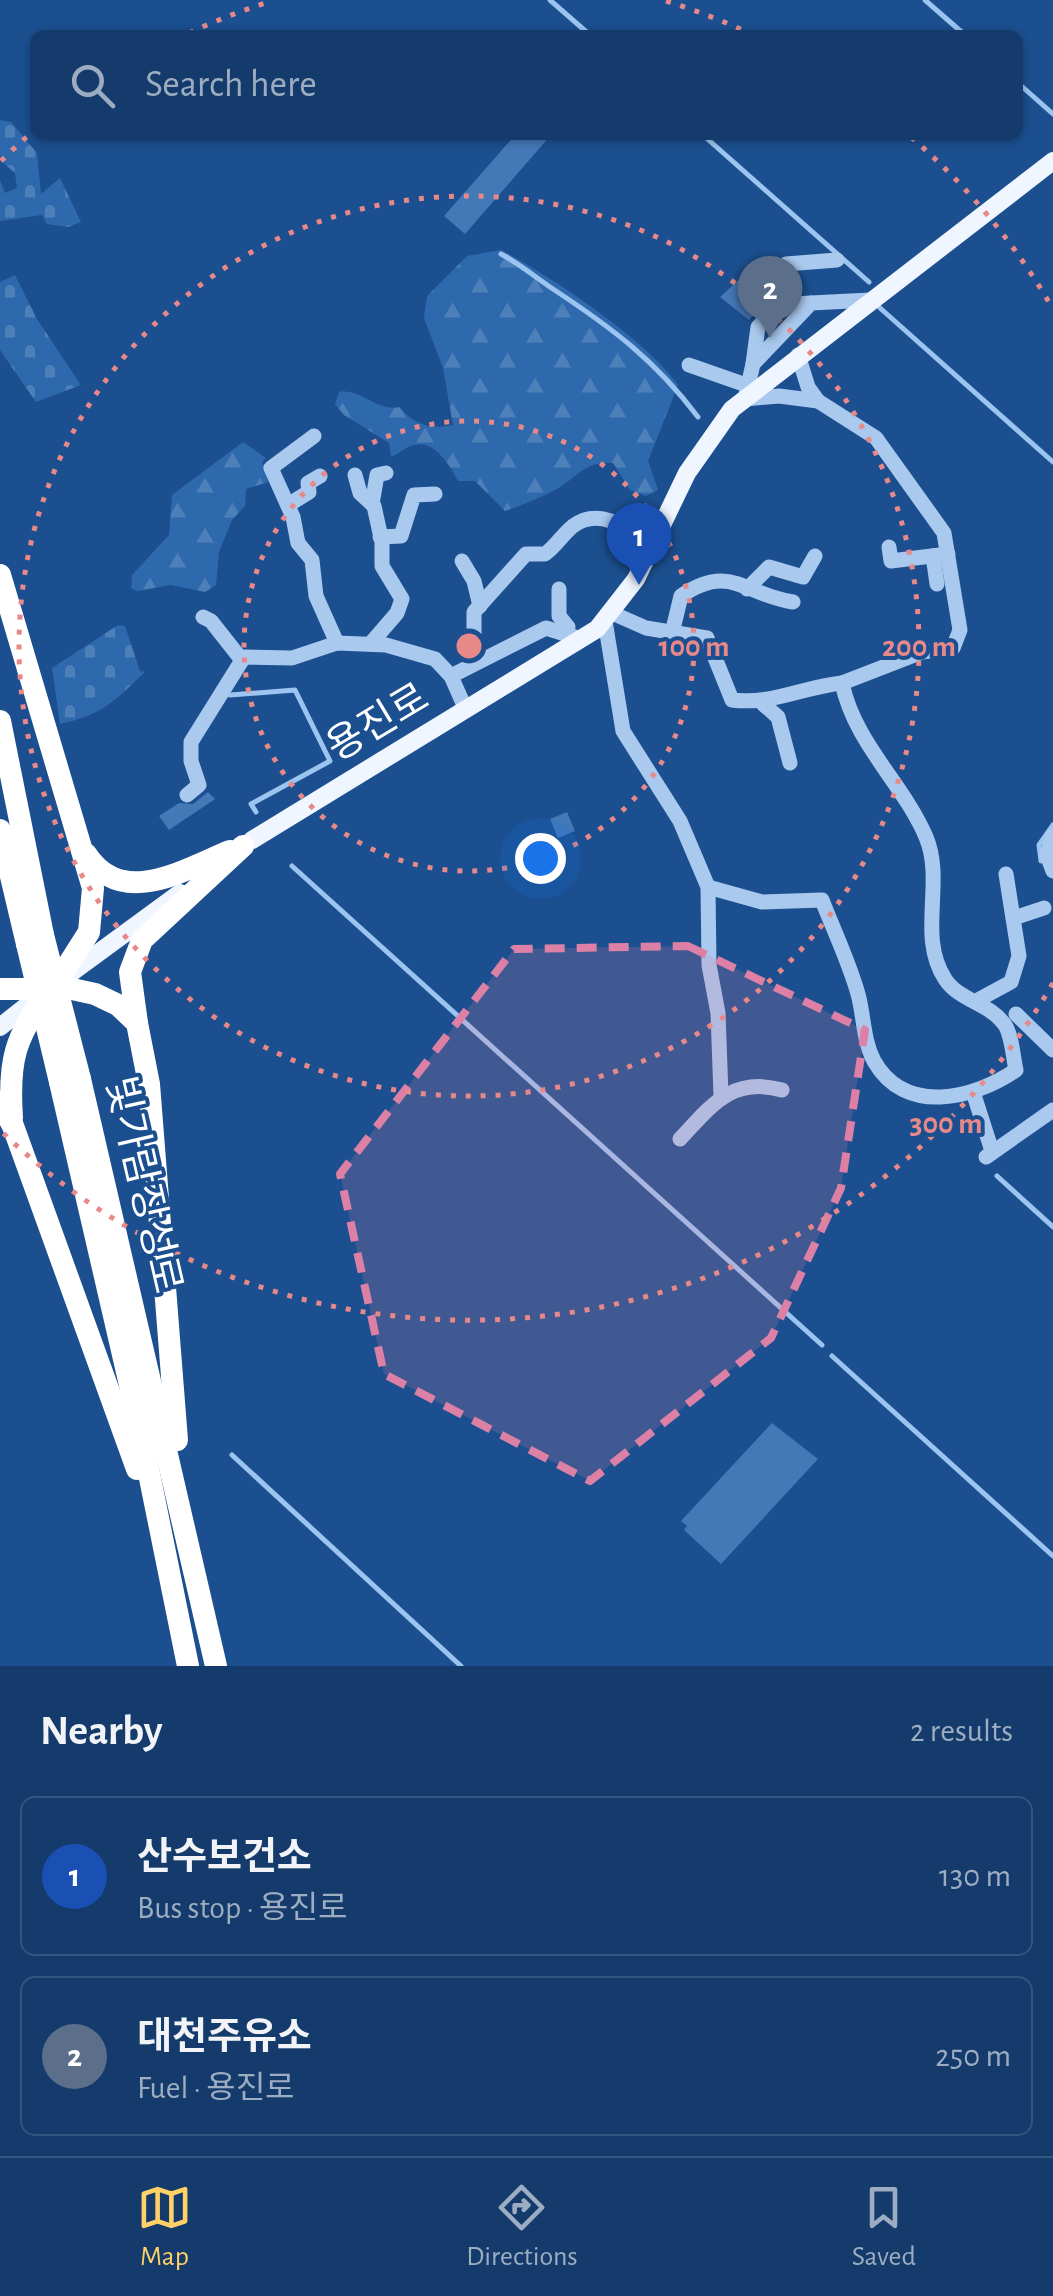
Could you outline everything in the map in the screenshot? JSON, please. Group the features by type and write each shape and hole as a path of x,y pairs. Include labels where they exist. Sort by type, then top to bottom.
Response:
{"highway":[{"path":"0,575 93,888 89,932 19,1034 9,1071 13,1126"},
{"name":"빛가람장성로","path":"0,721 35,940"},
{"name":"빛가람장성로","path":"0,830 35,940 185,1523 216,1666"},
{"path":"86,854 98,871 110,878 146,884 247,843"},
{"path":"185,1523 150,1084 130,972 142,940 247,843"},
{"path":"0,989 52,986 95,994 118,1005 137,1023"},
{"name":"빛가람장성로","path":"70,1080 188,1666"},
{"path":"0,1102 13,1126 106,1393 156,1516"}],"main road":[{"name":"용진로","path":"0,1027 247,843 466,710 608,617 652,547 663,518 711,435 747,392 1053,160"}],"lane":[{"path":"786,264 836,260"},
{"path":"747,392 758,327 779,305 870,300"},
{"path":"798,354 808,387 818,401"},
{"path":"689,366 747,392 818,401 864,428 891,454 944,533 937,584"},
{"path":"314,436 303,448 271,464 298,542 312,560 316,596 338,642"},
{"path":"372,642 402,605 382,566 372,504 377,475 386,473"},
{"path":"355,475 360,493 372,504"},
{"path":"288,505 310,492 308,483 320,476"},
{"path":"380,536 401,536 414,495 435,494"},
{"path":"474,663 474,612 526,554 545,554 581,521 610,520 652,547"},
{"path":"887,559 940,555"},
{"path":"721,1095 718,1012 709,966 708,886 680,821 623,730 608,617 707,638 732,700 763,704 789,692 812,692 842,684 922,652 953,648 960,630 940,555"},
{"path":"747,589 768,567 803,577 815,556"},
{"path":"462,562 474,581 480,606"},
{"path":"673,629 681,596 725,578 747,589 793,602"},
{"path":"555,598 559,616 574,636"},
{"path":"203,617 212,621 241,660"},
{"path":"451,676 535,631 546,628 574,636"},
{"path":"241,660 292,658 338,642 372,642 428,656 451,676 466,710"},
{"path":"187,794 199,785 191,761 191,742 241,660"},
{"path":"842,684 881,770 926,838 932,888 929,916 939,968 947,982 1050,1039"},
{"path":"763,704 778,717 790,763"},
{"path":"1053,835 1047,856 1053,871"},
{"path":"976,1001 1010,982 1019,956 1006,874"},
{"path":"708,886 762,902 822,900 854,982 866,1041 889,1081 918,1095 974,1094 1016,1070 1014,1017"},
{"path":"932,888 948,896"},
{"path":"1014,918 1044,908"},
{"path":"680,1140 721,1095 746,1086 782,1090"},
{"path":"974,1094 989,1154 1022,1136 1053,1110"}],"highlighted area":[{"path":"688,946 865,1030 841,1188 771,1338 590,1481 384,1374 340,1174 514,949"}],"green space":[{"path":"0,120 11,122 37,153 41,194 60,178 81,222 68,227 47,224 42,215 0,221 0,180 5,193 17,188 15,173 0,160"},
{"path":"501,250 571,292 621,329 678,385 648,461 658,490 646,496 630,490 613,463 603,463 589,467 551,492 505,511 475,481 458,481 429,446 411,446 391,457 389,443 344,415 335,404 339,392 355,393 383,406 399,407 423,424 453,425 443,368 424,318 427,296 467,256"},
{"path":"15,275 37,319 81,385 36,402 0,350 0,282"},
{"path":"243,442 266,458 262,462 268,482 246,489 245,506 232,520 219,552 216,585 205,592 171,585 137,591 131,588 132,575 169,535 172,495"},
{"path":"118,625 125,626 140,671 145,672 107,706 60,724 52,668"}],"building":[{"path":"511,140 547,140 465,234 444,216"},
{"path":"742,277 771,297 749,320 720,297"},
{"path":"208,792 215,799 169,830 159,816 179,803 193,804"},
{"path":"567,812 575,831 558,838 550,819"},
{"path":"772,1423 818,1459 721,1564 684,1530 687,1526 681,1521"}],"waterway":[{"path":"550,0 584,30"},
{"path":"925,0 959,30"},
{"path":"1023,87 1053,114"},
{"path":"709,140 869,282"},
{"path":"501,254 632,346 666,378 698,417"},
{"path":"880,308 1053,462"},
{"path":"230,695 295,690 330,761 251,804 256,812"},
{"path":"1041,861 1039,845 1053,825"},
{"path":"292,866 822,1345"},
{"path":"997,1176 1053,1227"},
{"path":"832,1356 1053,1556"},
{"path":"232,1455 461,1666"}],"place":[{"name":"대천주유소","path":"770,338"},
{"name":"산수보건소","path":"639,585"}]}
